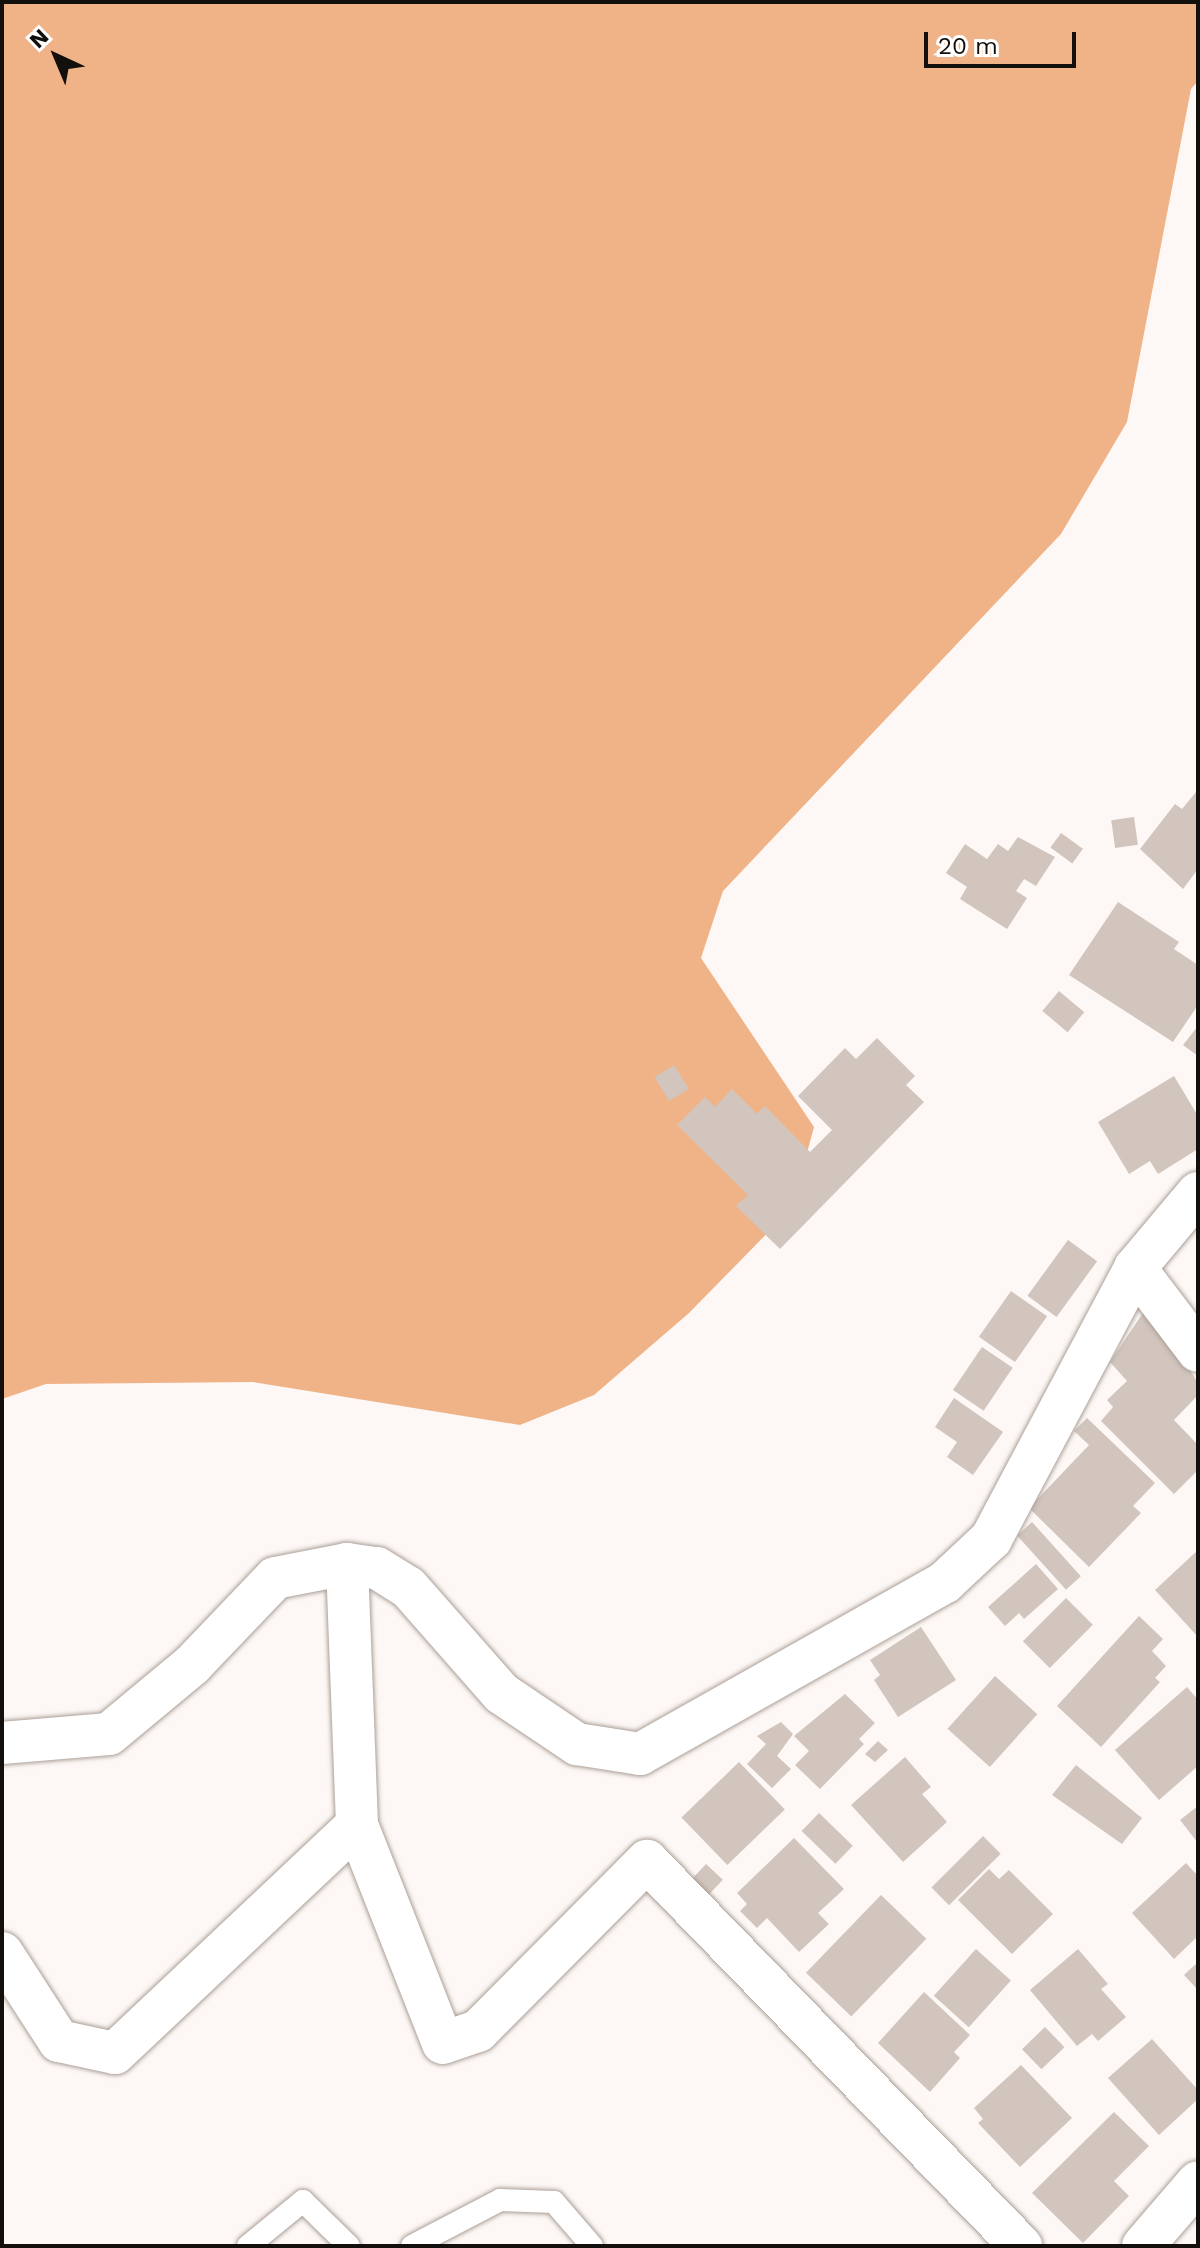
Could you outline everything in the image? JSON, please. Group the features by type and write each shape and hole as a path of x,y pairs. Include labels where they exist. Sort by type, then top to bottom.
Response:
{"street":[{"path":"2,1743 109,1734 192,1665 275,1578 347,1564 377,1568 408,1587 501,1693 577,1744 640,1754 945,1582 991,1539 1135,1268 1198,1193"},
{"path":"1135,1268 1198,1351"},
{"path":"347,1564 357,1825 443,2043 478,2031 647,1861 1021,2246"},
{"path":"2,1953 59,2041 115,2053 357,1825"},
{"path":"1143,2246 1198,2182"}],"lane":[{"path":"412,2246 500,2200 554,2202 592,2246"},
{"path":"248,2246 303,2201 349,2246"}],"shaded area":[{"path":"2,2 1198,2 1198,81 1191,89 1127,422 1061,534 723,891 701,958 814,1127 792,1208 689,1313 594,1395 520,1425 253,1382 46,1384 2,1399"}],"building":[{"path":"1196,792 1198,869 1183,889 1140,849 1175,804 1182,809"},
{"path":"1134,817 1138,845 1115,848 1111,820"},
{"path":"1061,833 1083,849 1072,863 1050,848"},
{"path":"1018,837 1055,857 1036,886 1024,879 1016,891 1027,898 1007,929 960,899 967,887 946,873 965,844 987,859 998,844 1008,851"},
{"path":"1118,902 1179,942 1174,949 1198,965 1198,1005 1173,1042 1069,975"},
{"path":"1059,991 1084,1012 1068,1032 1042,1011"},
{"path":"1198,1026 1198,1056 1183,1045"},
{"path":"877,1038 915,1076 906,1085 924,1102 780,1249 736,1206 748,1195 677,1125 705,1097 715,1107 732,1089 757,1114 765,1106 810,1152 832,1130 798,1096 845,1048 856,1059"},
{"path":"674,1065 689,1089 669,1101 654,1077"},
{"path":"1174,1076 1198,1116 1198,1149 1158,1174 1150,1161 1129,1174 1098,1122"},
{"path":"1068,1240 1097,1261 1057,1317 1027,1296"},
{"path":"1011,1291 1047,1316 1015,1362 979,1337"},
{"path":"1149,1304 1198,1383 1198,1395 1174,1420 1198,1445 1198,1470 1174,1494 1101,1421 1113,1407 1107,1400 1127,1381 1110,1362"},
{"path":"982,1347 1013,1368 984,1411 953,1390"},
{"path":"954,1398 1003,1432 973,1475 947,1457 957,1442 935,1427"},
{"path":"1087,1418 1155,1483 1133,1506 1141,1513 1089,1567 1029,1508 1089,1445 1074,1431"},
{"path":"1032,1522 1081,1576 1066,1590 1017,1535"},
{"path":"1198,1550 1198,1637 1155,1590"},
{"path":"1036,1564 1058,1589 1024,1619 1019,1613 1005,1626 988,1607"},
{"path":"1066,1598 1093,1625 1050,1668 1023,1641"},
{"path":"1139,1616 1163,1639 1152,1651 1166,1666 1155,1678 1160,1682 1101,1747 1057,1706"},
{"path":"921,1627 956,1680 898,1717 874,1680 880,1675 870,1660"},
{"path":"995,1676 1037,1714 990,1767 947,1729"},
{"path":"1187,1687 1198,1700 1198,1766 1159,1800 1115,1750"},
{"path":"845,1694 875,1723 859,1739 864,1744 820,1789 795,1765 809,1751 794,1736"},
{"path":"781,1722 793,1734 777,1756 791,1769 772,1788 747,1764 766,1744 757,1736"},
{"path":"878,1741 888,1750 875,1762 865,1754"},
{"path":"905,1757 931,1787 922,1794 947,1822 903,1862 851,1805"},
{"path":"739,1762 785,1809 727,1865 681,1818"},
{"path":"1076,1765 1142,1818 1122,1844 1052,1795"},
{"path":"1198,1806 1198,1843 1180,1820"},
{"path":"819,1813 853,1846 835,1864 802,1831"},
{"path":"983,1836 1001,1854 949,1905 931,1888"},
{"path":"794,1838 844,1889 818,1913 829,1924 799,1952 767,1918 757,1928 740,1911 747,1904 737,1893"},
{"path":"1186,1863 1198,1876 1198,1936 1174,1959 1132,1913"},
{"path":"706,1864 723,1880 708,1895 692,1879"},
{"path":"989,1869 999,1879 1009,1870 1053,1914 1012,1954 958,1900"},
{"path":"881,1895 926,1939 851,2016 806,1973"},
{"path":"976,1949 1011,1980 969,2027 934,1996"},
{"path":"1078,1949 1108,1984 1101,1989 1126,2017 1098,2041 1092,2034 1077,2046 1030,1990"},
{"path":"1198,1962 1198,1990 1184,1975"},
{"path":"924,1992 970,2035 954,2052 960,2058 930,2092 878,2043"},
{"path":"1045,2027 1064,2047 1041,2069 1022,2049"},
{"path":"1152,2039 1198,2090 1198,2099 1159,2135 1108,2078"},
{"path":"1021,2065 1072,2118 1020,2167 978,2123 983,2119 974,2108"},
{"path":"1114,2112 1149,2146 1114,2181 1129,2196 1083,2243 1032,2193"}]}
